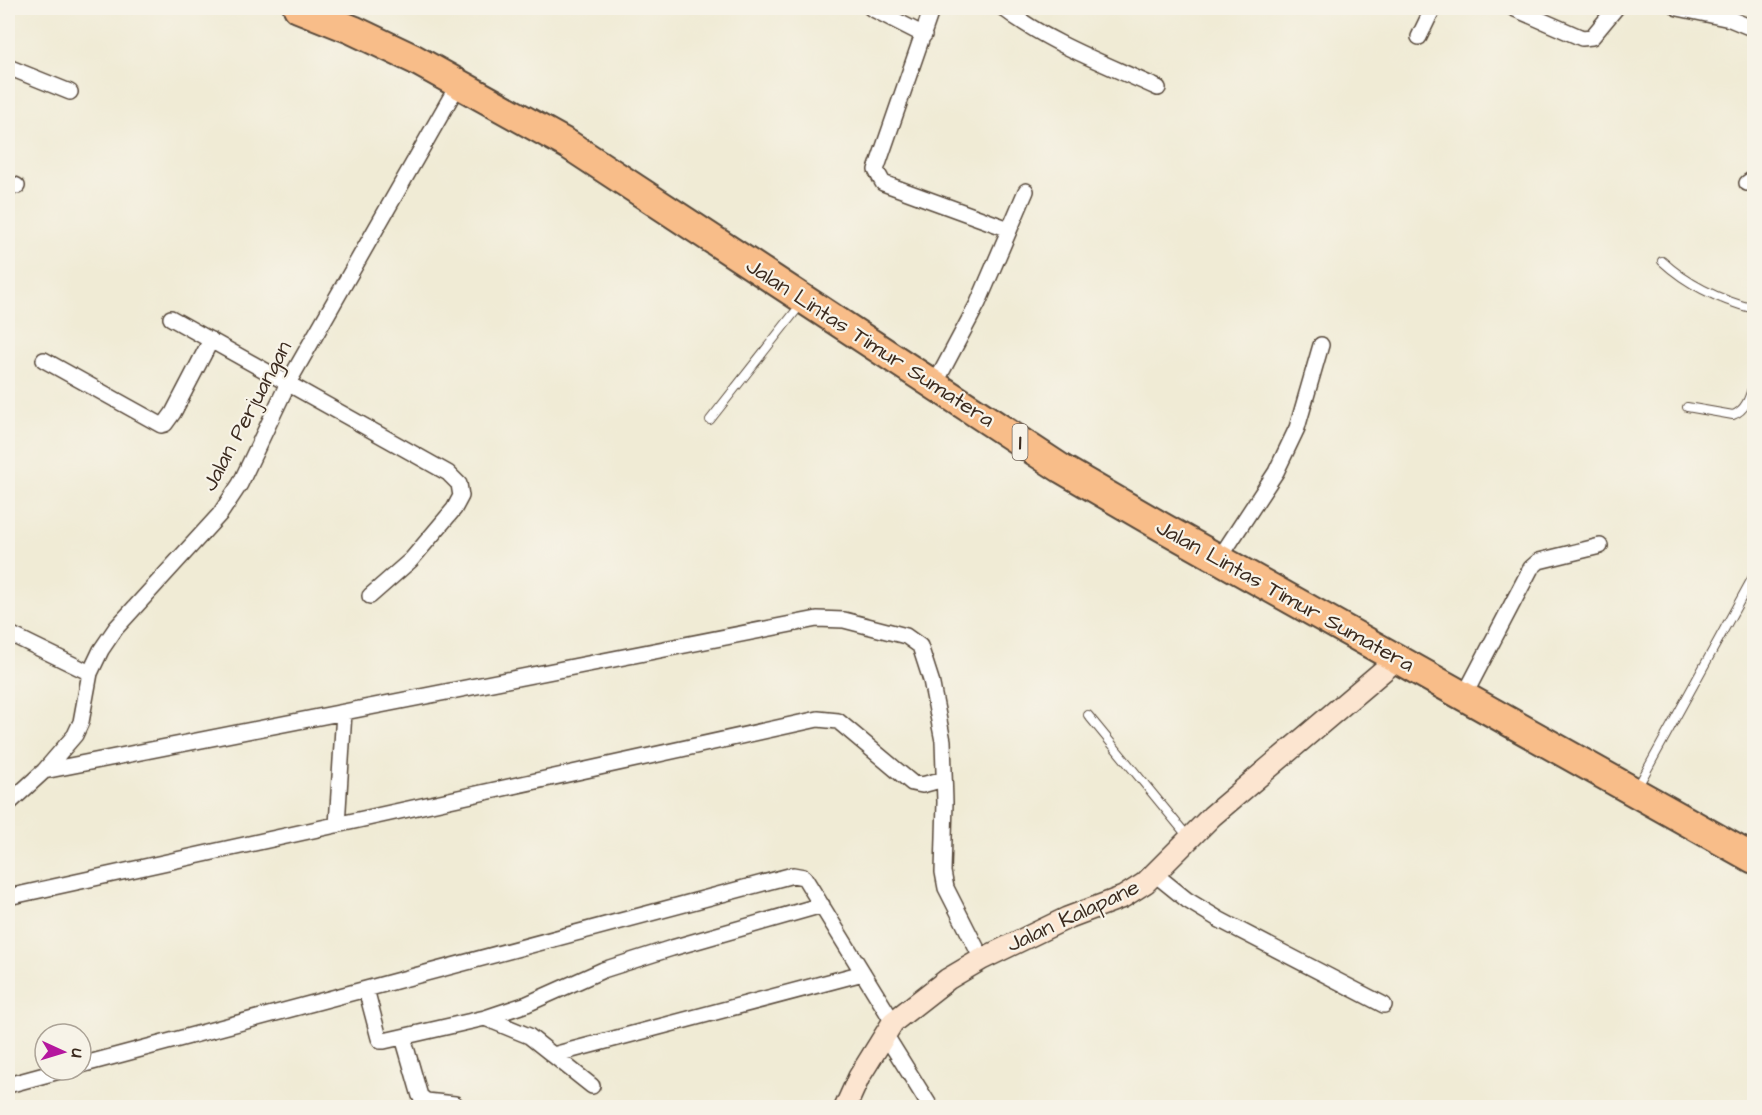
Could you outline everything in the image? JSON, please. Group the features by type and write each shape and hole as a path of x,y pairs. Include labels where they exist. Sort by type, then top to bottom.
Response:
{"highway":[{"name":"Jalan Lintas Timur Sumatera","path":"298,8 353,30 459,83 568,146 1062,469 1755,859"}],"street":[{"path":"871,8 924,35"},
{"path":"932,8 876,170 883,183 1009,229"},
{"path":"1003,8 1019,20 1052,38 1158,88"},
{"path":"1419,37 1433,8"},
{"path":"1512,8 1582,39 1588,39 1616,8"},
{"path":"1678,8 1730,19 1755,29"},
{"path":"8,68 70,92"},
{"name":"Jalan Perjuangan","path":"8,804 44,771 75,735 81,722 90,673 101,650 116,628 231,499 288,383 459,83"},
{"path":"934,386 978,303 1026,191"},
{"path":"171,318 448,473 459,484 461,496 454,508 411,560 370,596"},
{"path":"44,360 160,425 165,424 173,413 211,340"},
{"path":"1219,559 1276,472 1297,428 1321,345"},
{"path":"1464,696 1531,568 1539,561 1600,546"},
{"path":"44,771 817,619 844,620 906,636 920,646 931,681 941,731 946,888 982,959"},
{"path":"8,633 90,673"},
{"name":"Jalan Kalapane","path":"844,1107 859,1077 889,1028 948,979 982,959 1067,918 1123,897 1156,874 1212,816 1397,658"},
{"path":"337,825 344,712"},
{"path":"8,897 818,719 838,721 912,783 922,785 944,779"},
{"path":"1156,874 1187,900 1220,920 1384,1005"},
{"path":"93,1062 793,876 804,877 863,973 931,1107"},
{"path":"366,989 381,1041 403,1037 485,1018 527,1004 613,967 822,905"},
{"path":"554,1055 863,973"},
{"path":"485,1018 530,1036 592,1086"},
{"path":"403,1037 420,1096 426,1101 455,1104 459,1107"},
{"path":"8,1085 33,1078"}],"lane":[{"path":"1662,261 1677,275 1719,298 1755,309"},
{"path":"711,420 804,300"},
{"path":"1687,407 1732,415 1739,412 1746,404 1755,382"},
{"path":"1635,792 1755,574"},
{"path":"1088,715 1190,839"}]}
